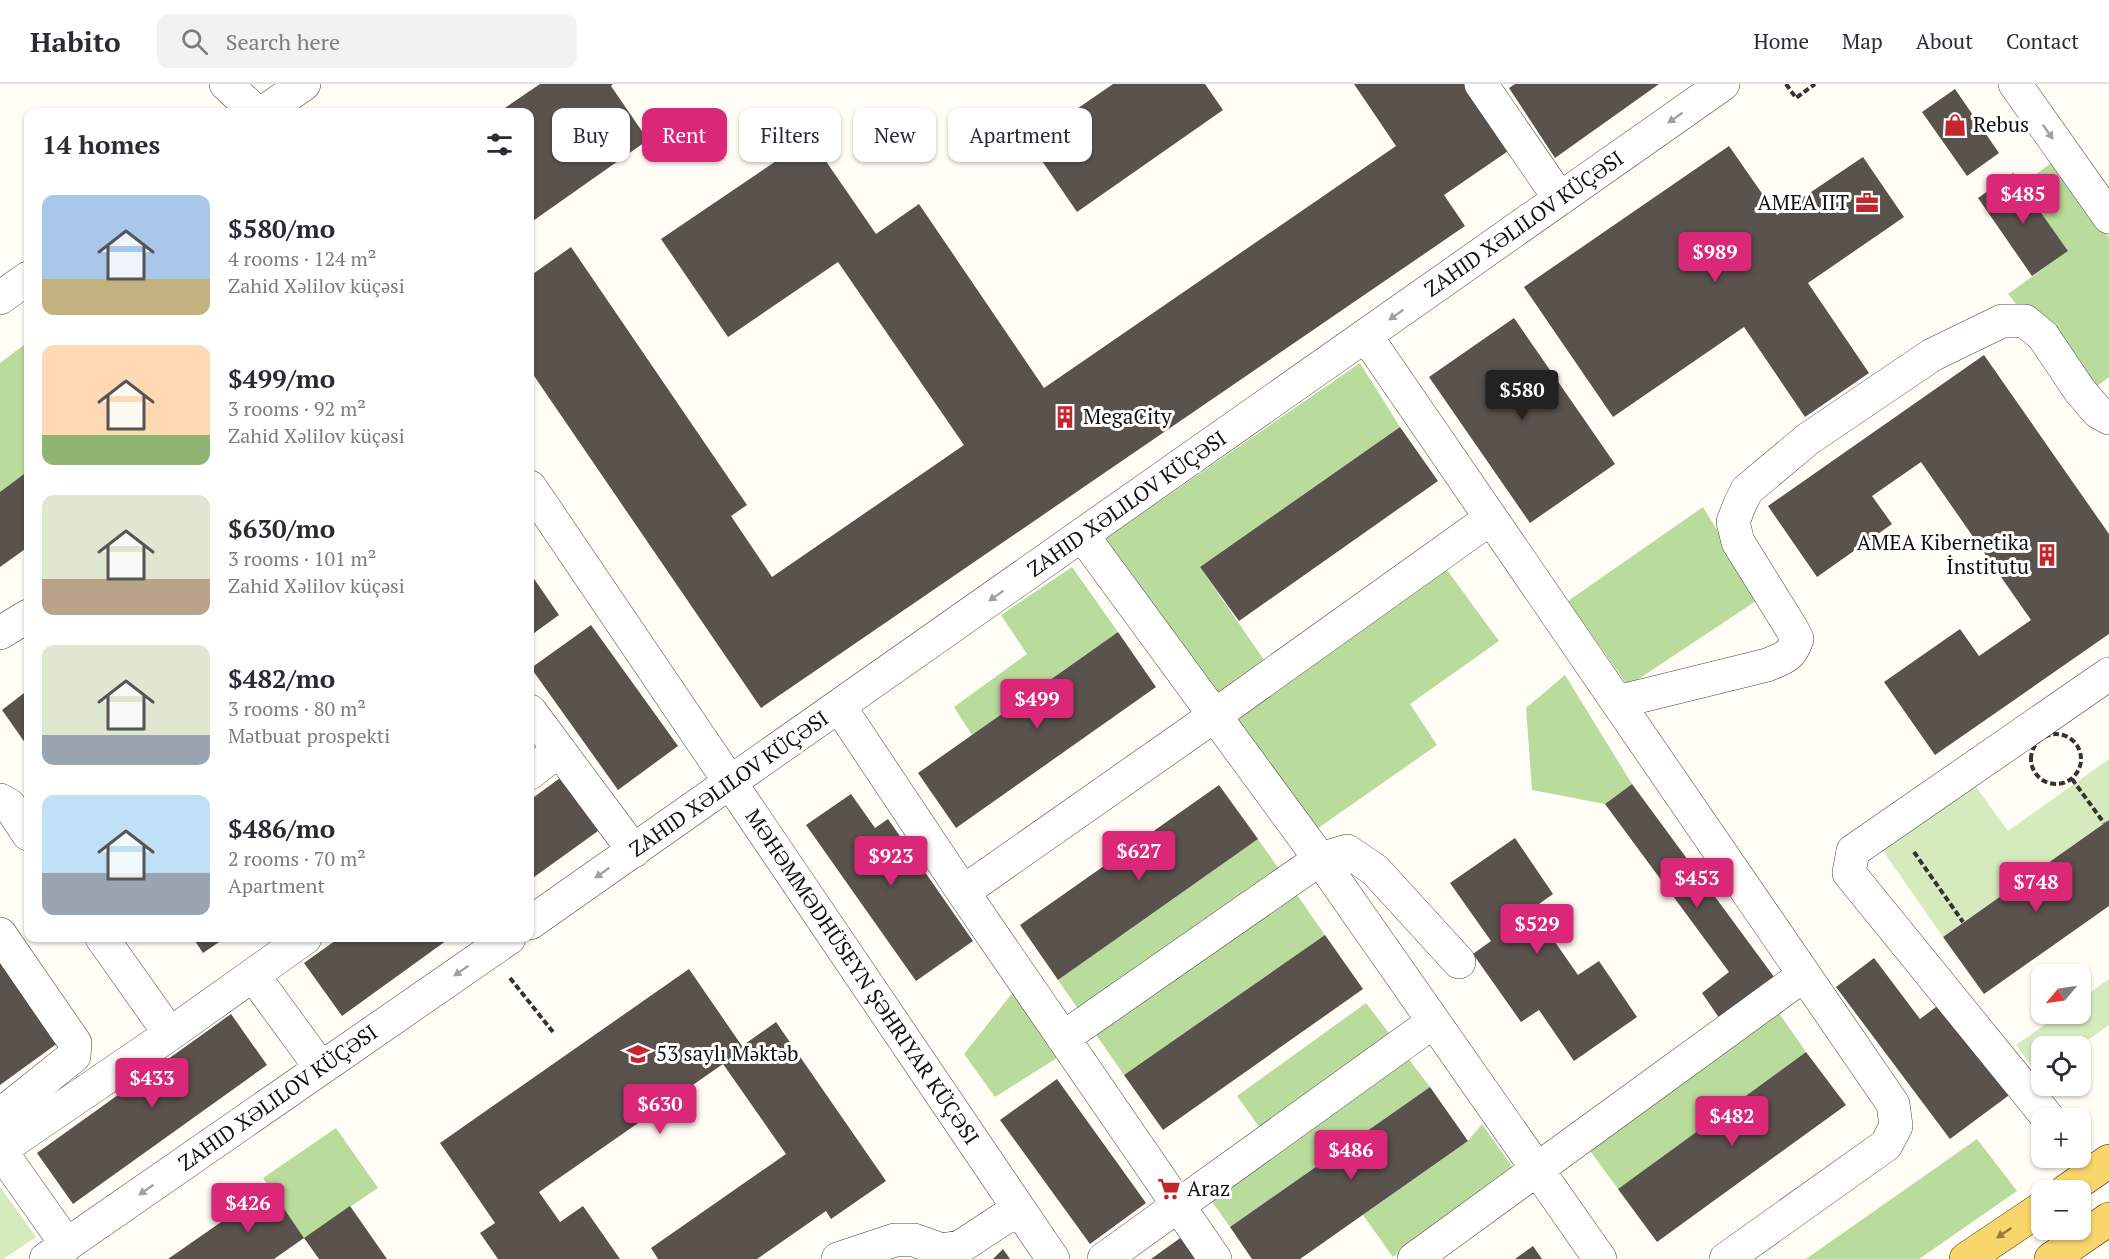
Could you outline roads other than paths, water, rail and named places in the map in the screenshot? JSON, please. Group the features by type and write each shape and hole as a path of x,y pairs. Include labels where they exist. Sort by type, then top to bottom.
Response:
{"main road":[{"path":"1966,1259 2031,1215"},
{"path":"2051,1259 2109,1219"}],"street":[{"path":"226,84 252,108"},
{"path":"270,108 304,84"},
{"path":"1481,84 1480,86 1560,199"},
{"name":"ZAHID XƏLILOV KÜÇƏSI","path":"534,920 1723,84"},
{"path":"2015,84 2109,217"},
{"path":"0,298 24,281"},
{"path":"1617,702 1767,665 1784,659 1792,652 1797,639 1738,542 1733,522 1740,504 1747,490 1808,439 1932,355 2002,321 2025,321 2043,336 2080,391 2098,412 2109,418"},
{"path":"1366,336 1893,1104 1896,1126 1886,1145 1726,1259"},
{"name":"MƏHƏMMƏDHÜSEYN ŞƏHRIYAR KÜÇƏSI","path":"534,493 1053,1259"},
{"path":"963,892 1491,518"},
{"path":"1083,536 1320,860 1600,1259"},
{"path":"0,633 24,618"},
{"path":"2040,1108 1849,873 1853,851 2109,674"},
{"path":"838,706 1215,1259"},
{"path":"534,717 634,851"},
{"path":"534,770 558,751"},
{"path":"0,800 9,806 24,828"},
{"path":"1063,1038 1320,860 1347,851 1375,870 1459,962"},
{"path":"0,934 75,1043 74,1056 0,1115"},
{"path":"105,942 170,1034"},
{"path":"56,1252 0,1150 299,942"},
{"name":"ZAHID XƏLILOV KÜÇƏSI","path":"56,1252 500,944"},
{"path":"253,975 321,1068"},
{"path":"1414,1259 1804,975"},
{"path":"1104,1259 1433,1022"},
{"path":"838,1259 895,1240 914,1240 942,1250 960,1247 1018,1209"}],"place":[{"name":"Rebus","path":"1955,125"},
{"name":"AMEA IIT","path":"1867,203"},
{"name":"MegaCity","path":"1065,417"},
{"name":"AMEA Kibernetika İnstitutu","path":"2047,555"},
{"name":"53 saylı Məktəb","path":"638,1054"},
{"name":"Araz","path":"1169,1189"}]}
